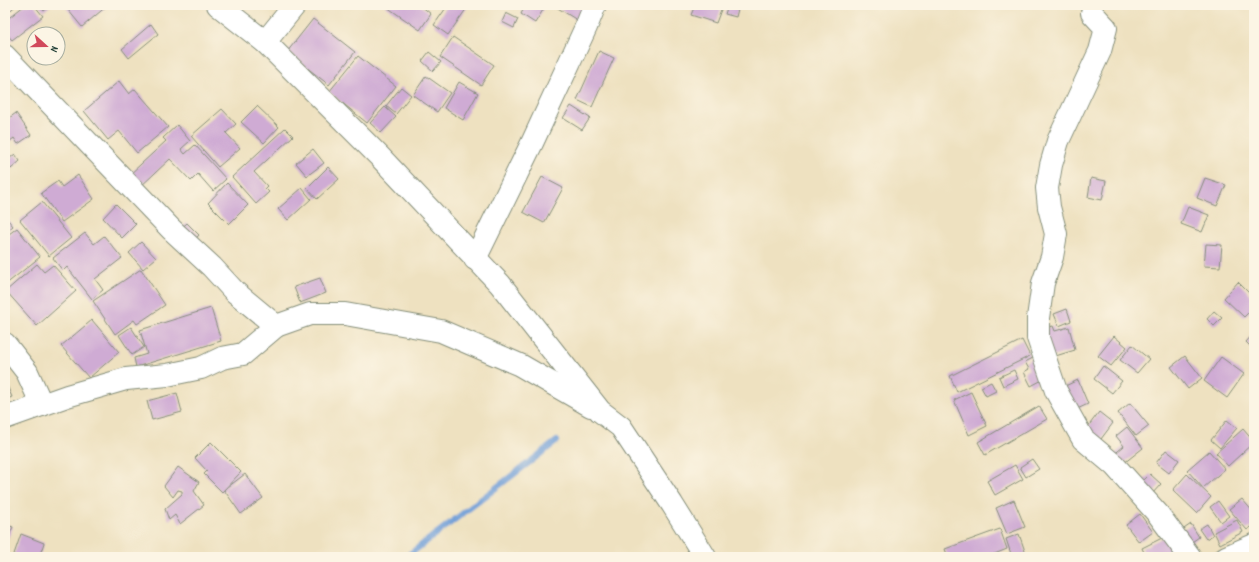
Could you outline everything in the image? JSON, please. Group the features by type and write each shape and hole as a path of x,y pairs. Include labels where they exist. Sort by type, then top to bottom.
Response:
{"street":[{"path":"218,5 264,42 380,157 500,284 600,411"},
{"path":"264,42 295,5"},
{"path":"474,258 535,137 595,5"},
{"path":"1092,14 1106,28 1100,51 1058,141 1049,172 1047,188 1049,207 1056,234 1052,257 1043,283 1038,318 1038,338 1056,391 1083,439 1114,465 1129,481 1158,514 1190,557"},
{"path":"5,56 171,229 212,267 235,292 276,326"},
{"path":"5,418 126,379 166,375 201,368 222,358 243,354 276,326 310,314 345,314 441,331 520,365 600,411 621,427 705,557"},
{"path":"5,344 27,372 42,405"},
{"path":"1226,557 1254,546"}],"building":[{"path":"5,5 16,5 9,12"},
{"path":"25,5 34,5 43,16 30,26 26,26 26,29 12,40 5,32 5,21"},
{"path":"38,5 51,5 44,11"},
{"path":"64,5 108,5 82,27"},
{"path":"384,5 420,5 431,14 420,30"},
{"path":"448,5 469,5 448,35 434,25"},
{"path":"515,5 546,5 535,23 521,14 523,10"},
{"path":"553,5 578,5 584,9 577,20"},
{"path":"695,5 715,5 722,7 716,23 691,15"},
{"path":"728,5 739,5 736,17 725,14"},
{"path":"506,13 518,19 514,28 502,22"},
{"path":"313,19 355,52 329,85 287,52"},
{"path":"151,24 158,34 129,58 122,49"},
{"path":"453,37 494,65 481,85 440,57"},
{"path":"599,51 614,58 592,107 577,100"},
{"path":"429,52 441,62 433,71 422,61"},
{"path":"358,56 396,86 367,123 329,92"},
{"path":"426,76 450,93 437,112 413,95"},
{"path":"119,81 129,94 135,89 168,127 137,153 119,131 108,140 84,111"},
{"path":"459,82 478,93 463,120 444,108"},
{"path":"401,87 411,95 396,114 386,106"},
{"path":"257,106 279,127 264,143 241,122"},
{"path":"571,106 590,118 582,130 563,118"},
{"path":"385,107 396,117 381,133 370,123"},
{"path":"222,109 236,124 226,133 240,148 218,167 191,136"},
{"path":"16,113 31,135 18,144 14,138 5,145 5,121"},
{"path":"177,125 190,141 181,149 185,154 195,145 226,179 213,191 198,174 191,181 170,159 139,188 128,176 166,141 163,138"},
{"path":"285,128 293,136 254,172 267,186 265,188 269,192 256,204 232,177"},
{"path":"313,149 324,163 307,176 296,163"},
{"path":"15,154 20,161 11,169 5,162"},
{"path":"328,167 339,179 317,199 307,188"},
{"path":"78,175 94,199 62,222 41,193 58,181 62,187"},
{"path":"542,177 563,188 544,223 523,212"},
{"path":"1091,178 1106,181 1102,200 1088,197"},
{"path":"1205,178 1226,185 1217,206 1197,198"},
{"path":"227,183 248,205 229,224 208,203"},
{"path":"302,188 311,199 288,220 278,209"},
{"path":"42,202 71,238 49,256 20,220"},
{"path":"116,204 136,224 122,238 103,218"},
{"path":"1188,207 1209,215 1202,232 1181,224"},
{"path":"8,220 13,226 6,232 5,223"},
{"path":"187,223 199,235 191,244 178,231"},
{"path":"17,228 40,257 5,285 5,237"},
{"path":"85,233 94,244 104,236 122,258 95,279 103,290 92,299 67,267 63,271 53,258"},
{"path":"141,242 156,258 143,269 129,253"},
{"path":"1206,244 1222,245 1220,267 1204,266"},
{"path":"37,264 44,272 53,265 76,291 37,326 6,291"},
{"path":"141,269 165,305 137,324 134,320 115,334 93,301"},
{"path":"320,278 326,293 300,303 294,287"},
{"path":"1238,282 1254,298 1254,307 1244,317 1224,298"},
{"path":"211,308 221,341 136,367 134,358 147,354 140,330"},
{"path":"1067,309 1071,321 1059,326 1054,314"},
{"path":"1214,311 1222,318 1214,326 1207,319"},
{"path":"92,320 119,352 89,378 61,346"},
{"path":"1053,326 1055,331 1069,327 1075,350 1049,358 1041,329"},
{"path":"131,327 144,347 132,355 119,335"},
{"path":"1254,333 1254,350 1246,342"},
{"path":"1114,336 1127,347 1111,366 1098,356"},
{"path":"1022,340 1030,356 957,392 950,376"},
{"path":"1132,345 1149,359 1137,373 1120,360"},
{"path":"1037,356 1048,377 1031,386 1024,372 1029,369 1025,362"},
{"path":"1185,356 1202,378 1188,389 1171,367"},
{"path":"1221,357 1244,374 1227,398 1204,381"},
{"path":"1103,366 1122,381 1112,393 1094,379"},
{"path":"1014,370 1018,379 1003,386 999,377"},
{"path":"1078,380 1088,404 1073,411 1063,387"},
{"path":"5,381 12,397 5,400"},
{"path":"991,382 996,391 986,396 981,387"},
{"path":"971,392 987,426 969,435 954,400"},
{"path":"177,393 182,412 152,420 147,401"},
{"path":"1130,403 1149,426 1136,436 1118,413"},
{"path":"1039,406 1047,419 985,455 978,442"},
{"path":"1099,412 1113,423 1098,443 1084,432"},
{"path":"1227,420 1237,428 1220,448 1211,440"},
{"path":"1127,427 1143,448 1119,467 1111,457 1124,446 1116,436"},
{"path":"1243,429 1254,442 1228,466 1216,453"},
{"path":"211,442 241,472 222,492 204,474 207,471 195,458"},
{"path":"1166,450 1179,460 1169,473 1156,463"},
{"path":"1209,451 1225,469 1203,488 1187,470"},
{"path":"1032,459 1039,469 1026,477 1020,467"},
{"path":"1015,465 1023,479 995,495 987,481"},
{"path":"178,467 199,482 194,491 204,505 180,524 175,515 169,520 165,509 182,494 182,491 178,490 173,497 164,486"},
{"path":"245,474 263,498 241,514 224,490"},
{"path":"1150,474 1161,484 1152,494 1141,483"},
{"path":"1187,474 1211,497 1197,513 1173,490"},
{"path":"1242,499 1254,513 1254,525 1247,530 1229,509"},
{"path":"1014,500 1025,527 1007,534 996,508"},
{"path":"1218,501 1229,516 1221,522 1210,507"},
{"path":"1140,514 1153,532 1139,542 1126,525"},
{"path":"1237,520 1243,532 1220,544 1214,532"},
{"path":"5,524 13,527 5,544"},
{"path":"1191,524 1199,537 1189,544 1181,531"},
{"path":"1207,524 1213,535 1206,539 1199,529"},
{"path":"1000,529 1007,549 987,557 948,557 945,549"},
{"path":"21,534 44,543 39,557 13,557"},
{"path":"1019,534 1027,557 1012,557 1006,539"},
{"path":"1166,536 1175,557 1146,557 1142,548"}],"waterway":[{"path":"406,557 557,441"}]}
